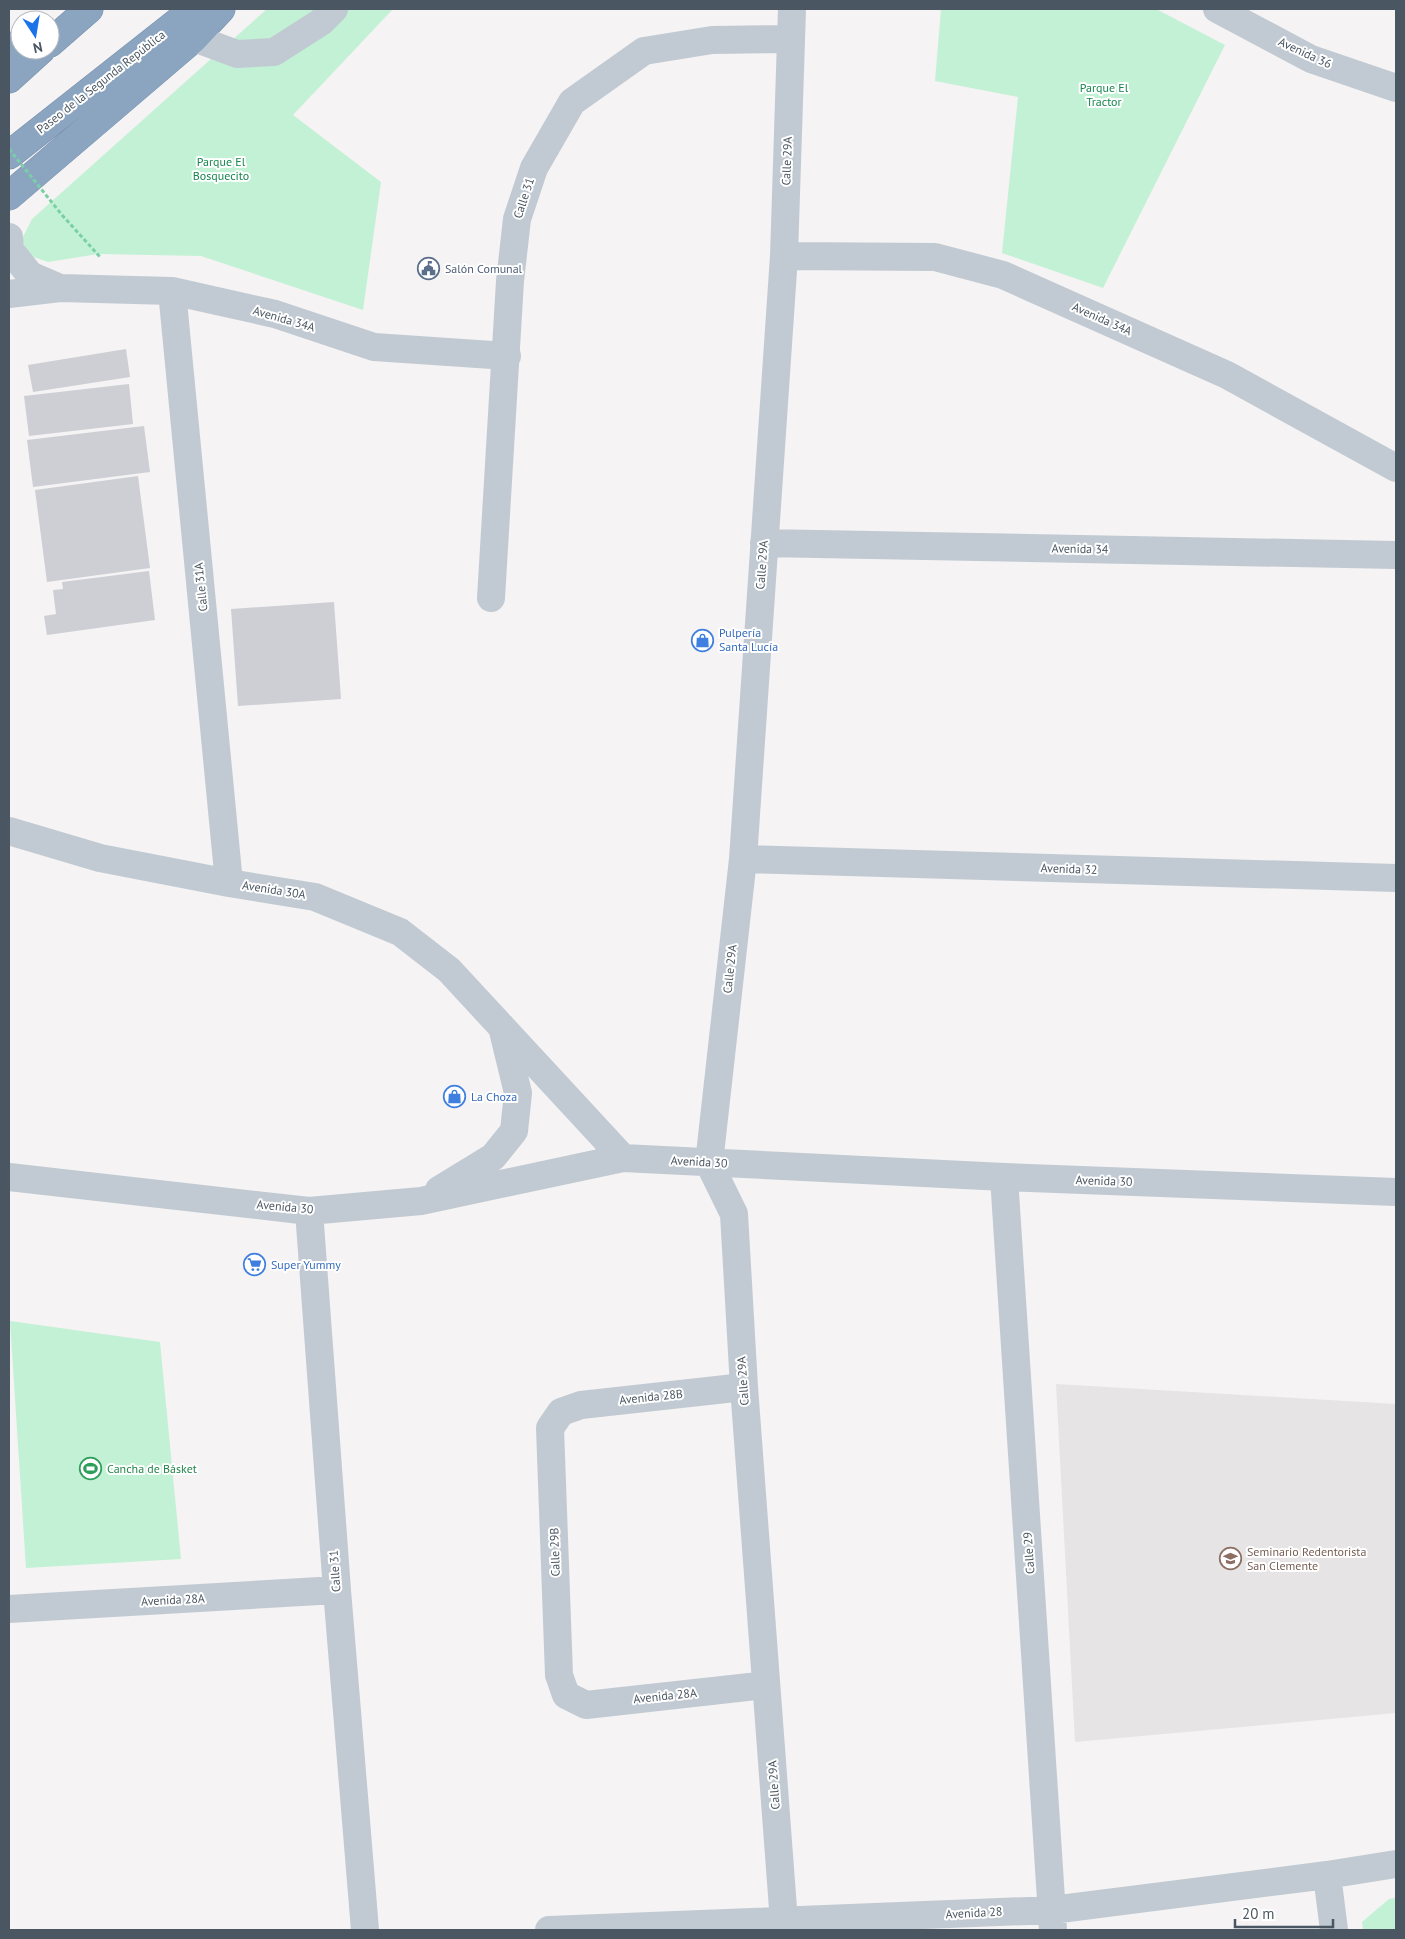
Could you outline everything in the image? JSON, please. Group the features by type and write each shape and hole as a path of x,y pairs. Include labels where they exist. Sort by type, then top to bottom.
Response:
{"highway":[{"path":"60,20 80,9"},
{"path":"60,34 89,9"},
{"name":"Paseo de la Segunda República","path":"9,155 194,9"},
{"path":"15,190 194,38 221,9"},
{"path":"9,79 30,60"}],"street":[{"path":"194,38 237,54 274,52 321,22 334,9"},
{"name":"Calle 29A","path":"784,1922 744,1387 734,1214 709,1163 743,859 784,256 792,9"},
{"name":"Avenida 36","path":"1217,9 1310,59 1396,88"},
{"name":"Calle 31","path":"491,598 510,281 517,219 534,168 572,102 644,51 712,40 790,39"},
{"path":"9,212 15,190"},
{"name":"Avenida 34A","path":"9,237 10,250 30,275 60,288"},
{"name":"Avenida 34A","path":"784,256 935,257 1003,275 1226,375 1396,468"},
{"name":"Avenida 34A","path":"9,294 60,288 172,291 274,314 374,347 507,356"},
{"name":"Calle 31A","path":"172,291 229,883"},
{"name":"Avenida 34","path":"764,542 1396,556"},
{"name":"Avenida 30A","path":"9,830 100,858 229,883 315,896 400,932 449,970 623,1158"},
{"name":"Avenida 32","path":"743,859 1396,878"},
{"name":"Avenida 30A","path":"421,1200 493,1157 514,1131 518,1093 501,1026"},
{"name":"Avenida 30","path":"9,1177 309,1211 421,1200 623,1158 1004,1177 1396,1192"},
{"name":"Calle 29","path":"1004,1177 1053,1920"},
{"name":"Calle 31","path":"309,1211 337,1590 365,1930"},
{"name":"Avenida 28B","path":"560,1412 581,1405 744,1387"},
{"name":"Calle 29B","path":"560,1412 550,1428 559,1675 566,1695"},
{"name":"Avenida 28A","path":"9,1609 337,1590"},
{"name":"Avenida 28A","path":"566,1695 586,1705 766,1685"},
{"name":"Avenida 28","path":"549,1930 784,1922 1053,1920 1396,1864"},
{"path":"1327,1876 1334,1930"}],"path":[{"path":"9,149 62,215 130,290"}],"shaded area":[{"name":"Seminario Redentorista San Clemente","path":"1056,1384 1396,1404 1396,1713 1075,1742"}],"green space":[{"name":"Parque El Bosquecito","path":"267,9 393,9 293,115 381,182 363,310 201,256 98,254 48,262 28,255 22,239 32,219"},
{"name":"Parque El Tractor","path":"941,9 1156,9 1225,45 1103,288 1002,253 1018,97 935,81"},
{"path":"10,1321 160,1342 181,1559 26,1568"},
{"path":"1396,1898 1396,1930 1363,1930 1362,1922 1389,1899"}],"building":[{"path":"126,349 130,377 33,392 28,365"},
{"path":"129,384 133,424 29,436 24,396"},
{"path":"144,426 150,472 33,487 27,440"},
{"path":"138,476 150,568 47,582 35,490"},
{"path":"149,571 155,620 47,635 44,616 56,614 53,590 63,589 62,582"},
{"path":"334,602 341,699 238,706 231,609"}],"place":[{"name":"Salón Comunal","path":"429,269"},
{"name":"Pulpería Santa Lucía","path":"703,640"},
{"name":"La Choza","path":"455,1097"},
{"name":"Super Yummy","path":"255,1265"},
{"name":"Cancha de Básket","path":"91,1469"},
{"name":"Seminario Redentorista San Clemente","path":"1231,1559"}]}
